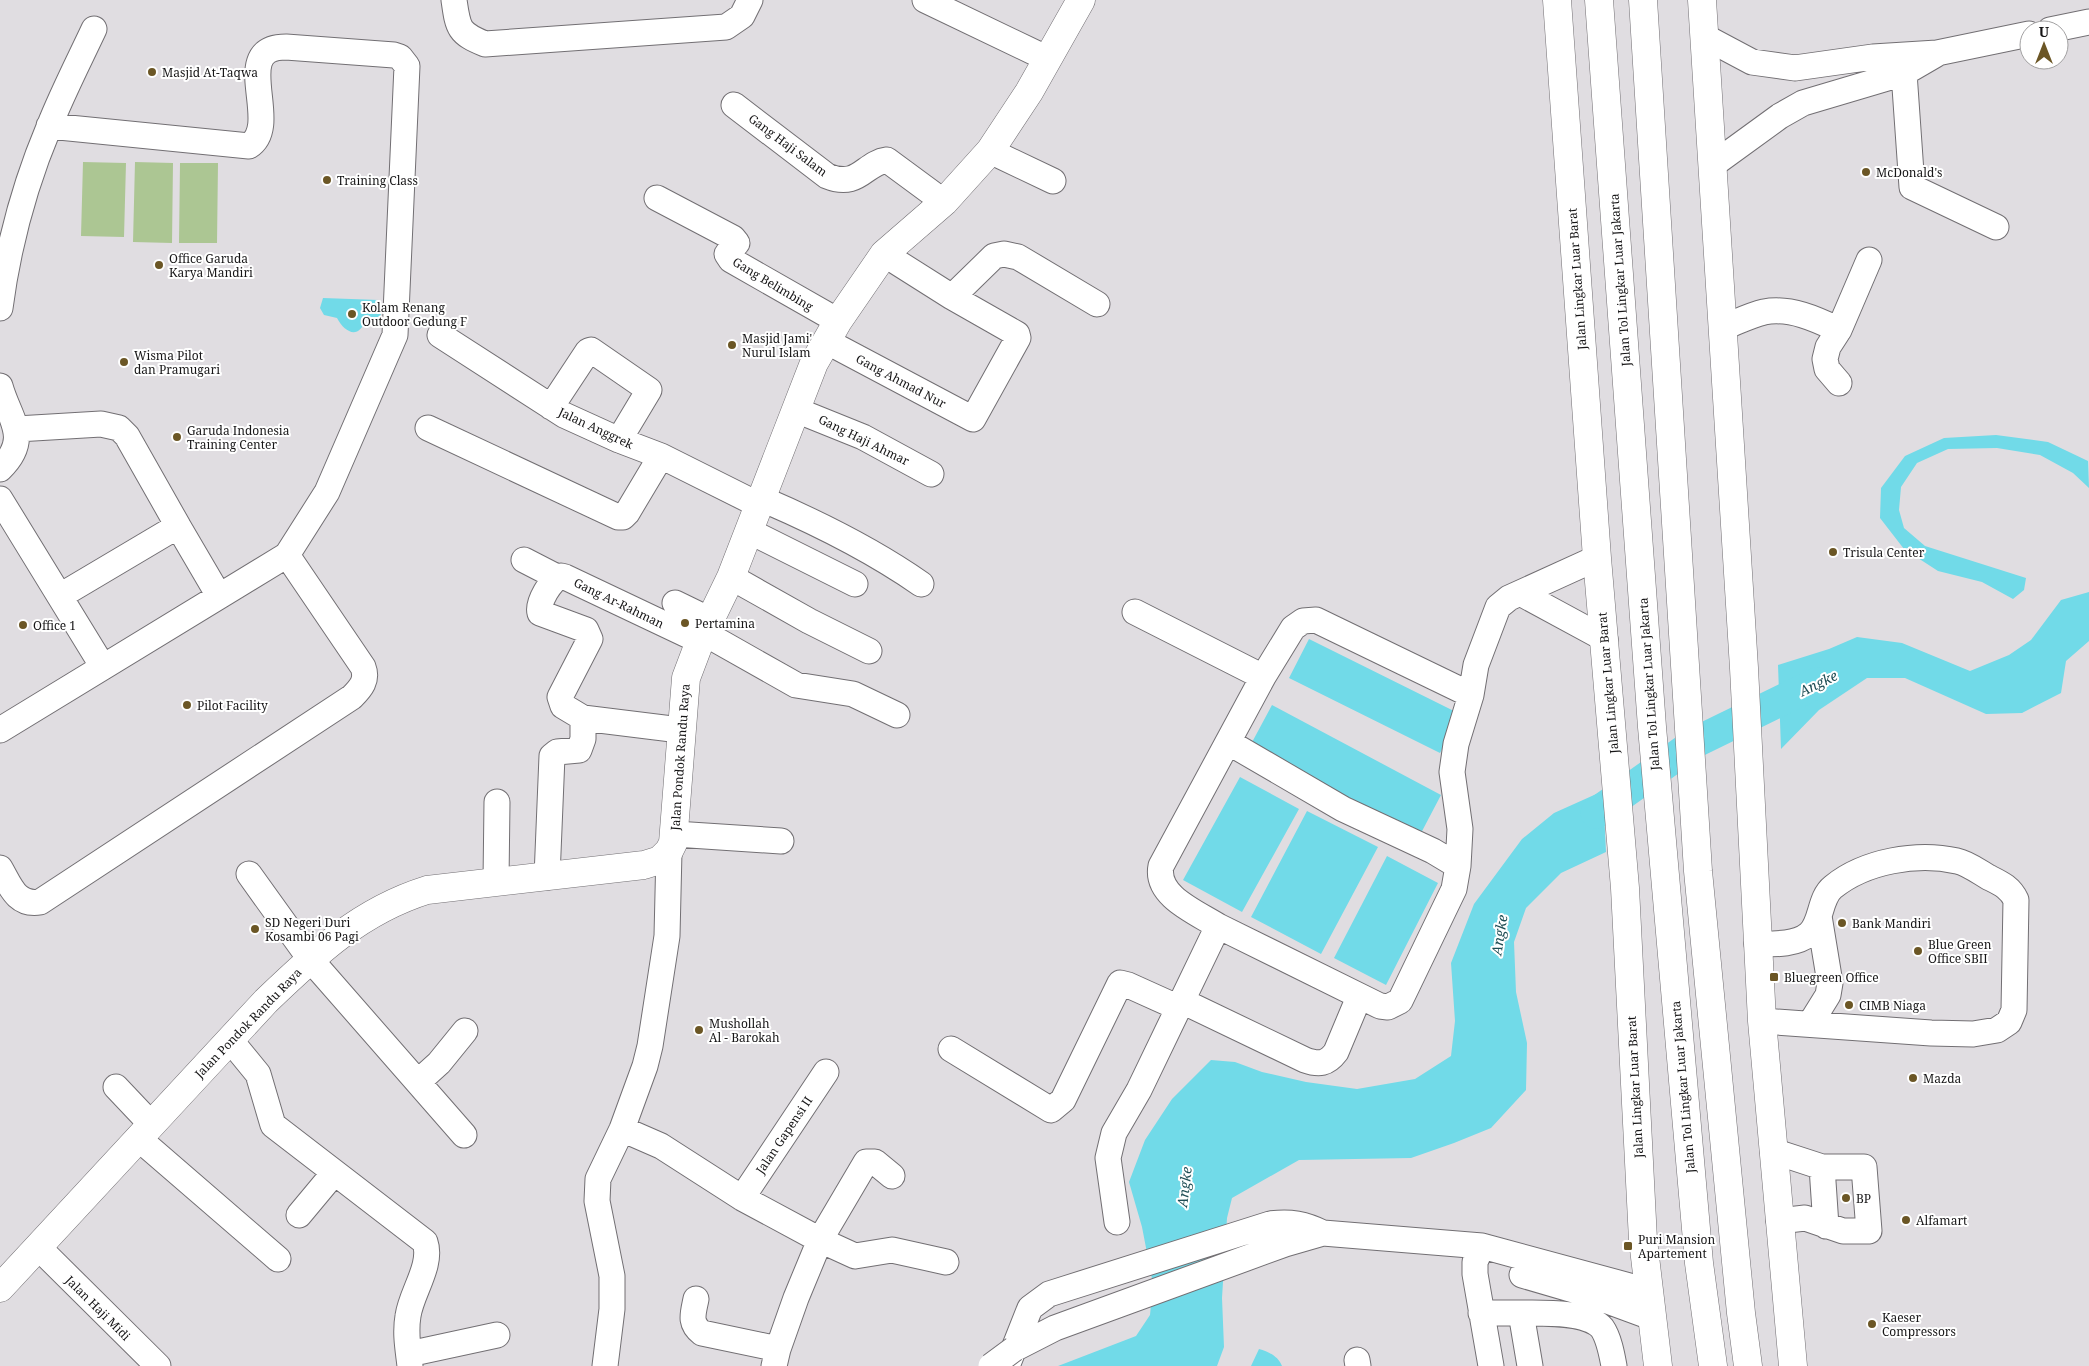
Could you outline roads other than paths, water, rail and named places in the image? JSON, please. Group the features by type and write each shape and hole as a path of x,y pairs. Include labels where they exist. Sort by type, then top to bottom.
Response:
{"main road":[{"name":"Jalan Pondok Randu Raya","path":"0,1288 39,1248 144,1131 231,1041 266,1001 310,959 371,913 403,897 427,890 644,866 660,860 672,843 680,730 686,678 705,631 731,577 814,363 832,331 884,254 944,202 990,151 1048,59 1081,0"},
{"name":"Jalan Lingkar Luar Barat","path":"1557,0 1597,558 1624,880 1643,1240 1649,1304 1658,1366"},
{"name":"Jalan Tol Lingkar Luar Jakarta","path":"1600,0 1652,727 1699,1263 1712,1366"},
{"path":"1642,0 1698,871 1748,1366"},
{"path":"1702,0 1724,327 1762,1021 1793,1366"},
{"path":"1699,1263 1704,1366"}],"street":[{"path":"454,0 457,25 465,36 485,44 726,27 742,16 750,0"},
{"path":"925,0 1048,59"},
{"path":"2069,26 2089,22"},
{"path":"0,308 5,269 37,159 49,126 94,29"},
{"path":"1705,37 1752,62 1795,68 1873,57 1937,53 2019,36"},
{"path":"0,730 287,555 327,492 395,335 407,66 405,62 394,55 286,47 277,47 265,52 258,63 260,130 256,142 249,146 49,126"},
{"path":"1714,164 1780,116 1803,103 1904,73 1937,53"},
{"path":"1873,57 1904,73"},
{"path":"1795,68 1803,103"},
{"path":"1904,73 1912,187 1996,227"},
{"name":"Gang Haji Salam","path":"734,105 827,176 841,179 855,178 888,160 944,202"},
{"path":"990,151 1053,181"},
{"name":"Gang Belimbing","path":"657,198 733,238 737,243 727,254 731,260 832,331"},
{"path":"884,254 952,297 984,263 994,256 1004,254 1018,257 1097,304"},
{"path":"1839,383 1827,369 1825,360 1828,347 1839,330 1869,260"},
{"name":"Gang Ahmad Nur","path":"832,331 971,419 976,418 1018,338 1015,333 952,297"},
{"path":"1724,327 1765,312 1782,311 1809,316 1839,330"},
{"name":"Jalan Anggrek","path":"440,335 551,407 619,440 661,456 761,502 820,524 884,559 921,584"},
{"path":"551,407 588,351 591,350 649,390 619,440"},
{"path":"0,386 17,429 10,458 0,469"},
{"name":"Gang Haji Ahmar","path":"796,410 863,437 931,474"},
{"path":"17,429 101,424 119,428 127,436 220,596"},
{"path":"428,428 623,518 661,456"},
{"path":"0,499 104,667"},
{"path":"60,596 178,526"},
{"path":"749,531 855,584"},
{"path":"0,868 15,894 26,902 40,902 352,698 363,686 365,672 363,667 287,555"},
{"path":"1471,695 1316,620 1303,621 1293,628 1263,677 1161,866 1159,876 1163,886 1176,899 1218,926 1359,997 1380,1006 1388,1007 1400,1001 1454,889 1458,866 1460,829 1452,772 1456,744 1471,695 1476,665 1498,607 1509,598 1522,594 1597,558"},
{"name":"Gang Ar-Rahman","path":"524,560 561,577 705,631"},
{"path":"561,577 539,609 545,616 588,632 590,638 560,697 563,706 583,718 680,730"},
{"path":"731,577 869,651"},
{"path":"1522,594 1605,639"},
{"path":"675,603 705,631 796,685 852,694 897,715"},
{"path":"1135,612 1263,677"},
{"path":"548,877 552,756 558,752 580,748 583,718"},
{"path":"1228,742 1343,808 1433,851 1458,866"},
{"path":"496,881 497,802"},
{"path":"606,1366 612,1309 612,1276 597,1201 597,1190 600,1173 622,1128 645,1066 650,1046 667,936 672,843 781,841"},
{"path":"1757,944 1800,939 1810,933 1819,916 1824,898 1831,888 1853,873 1907,859 1959,861 2006,886 2013,893 2016,900 2014,1010 2009,1022 1997,1030 1973,1034 1762,1021"},
{"path":"249,874 310,959 464,1134"},
{"path":"1810,1024 1828,995 1830,983 1819,916"},
{"path":"1117,1222 1108,1158 1114,1133 1139,1090 1218,926"},
{"path":"950,1049 1051,1110 1063,1100 1120,983 1128,984 1180,1005 1305,1060 1320,1064 1331,1060 1336,1052 1359,997"},
{"path":"418,1082 439,1063 465,1031"},
{"path":"231,1041 258,1074 273,1125 425,1242 427,1258 411,1299 408,1315 409,1360 497,1335"},
{"name":"Jalan Gapensi II","path":"742,1198 826,1072"},
{"path":"116,1087 144,1131 278,1259"},
{"path":"622,1128 661,1146 742,1198 820,1240 855,1256 892,1250 946,1262"},
{"path":"1773,1151 1822,1167 1864,1167 1869,1231 1843,1231 1805,1218 1779,1221"},
{"path":"696,1299 692,1318 696,1328 702,1333 776,1357 820,1240 866,1162 875,1162 892,1176"},
{"path":"1822,1167 1826,1226"},
{"path":"299,1215 334,1173"},
{"path":"1007,1366 1030,1308 1049,1294 1270,1224 1286,1222 1298,1223 1323,1233 1456,1244 1478,1254 1594,1296 1649,1304"},
{"path":"990,1366 1014,1349 1055,1328 1285,1244 1323,1233"},
{"name":"Jalan Haji Midi","path":"39,1248 158,1366"},
{"path":"1478,1254 1475,1274 1491,1366"},
{"path":"1481,1313 1554,1313 1584,1318 1602,1328 1611,1351 1614,1366"},
{"path":"1521,1313 1530,1366"}],"water":[{"name":"Kolam Renang Outdoor Gedung F","path":"323,298 379,300 383,307 380,317 366,319 360,330 352,332 344,327 337,318 324,315 320,308"},
{"path":"1996,435 2048,442 2088,461 2089,488 2073,473 2040,455 1997,448 1948,449 1917,463 1901,487 1899,510 1904,528 1925,546 2026,578 2024,590 2013,599 1982,582 1938,571 1904,549 1880,518 1881,488 1905,456 1944,438"},
{"path":"2089,592 2089,641 2066,661 2061,693 2022,713 1986,714 1905,678 1867,678 1819,710 1781,749 1778,665 1829,649 1857,637 1902,643 1970,671 2009,655 2031,640 2061,600"},
{"path":"1309,639 1460,714 1440,753 1289,678"},
{"path":"1272,705 1441,795 1420,835 1250,746"},
{"path":"1240,777 1299,809 1242,912 1183,880"},
{"path":"1603,791 1606,852 1561,873 1526,908 1514,942 1516,992 1527,1043 1526,1090 1491,1128 1411,1158 1299,1160 1232,1198 1227,1218 1222,1298 1224,1347 1217,1366 1058,1366 1136,1336 1150,1315 1153,1284 1142,1227 1129,1182 1145,1140 1172,1099 1211,1060 1235,1062 1262,1072 1306,1082 1357,1089 1415,1079 1451,1056 1455,1021 1451,963 1474,904 1522,839 1554,813"},
{"path":"1307,811 1378,847 1321,954 1251,917"},
{"path":"1387,856 1438,883 1386,985 1334,958"},
{"path":"1259,1349 1273,1355 1282,1366 1251,1366"}],"waterway":[{"name":"Angke","path":"1596,813 1696,742 1817,683"}],"place":[{"name":"Masjid At-Taqwa","path":"152,72"},
{"name":"McDonald's","path":"1866,172"},
{"name":"Training Class","path":"327,180"},
{"name":"Office Garuda Karya Mandiri","path":"159,265"},
{"name":"Kolam Renang Outdoor Gedung F","path":"352,314"},
{"name":"Masjid Jami' Nurul Islam","path":"732,345"},
{"name":"Wisma Pilot dan Pramugari","path":"124,362"},
{"name":"Garuda Indonesia Training Center","path":"177,437"},
{"name":"Trisula Center","path":"1833,552"},
{"name":"Pertamina","path":"685,623"},
{"name":"Office 1","path":"23,625"},
{"name":"Pilot Facility","path":"187,705"},
{"name":"Bank Mandiri","path":"1842,923"},
{"name":"SD Negeri Duri Kosambi 06 Pagi","path":"255,929"},
{"name":"Blue Green Office SBII","path":"1918,951"},
{"name":"Bluegreen Office","path":"1774,977"},
{"name":"CIMB Niaga","path":"1849,1005"},
{"name":"Mushollah Al - Barokah","path":"699,1030"},
{"name":"Mazda","path":"1913,1078"},
{"name":"BP","path":"1846,1198"},
{"name":"Alfamart","path":"1906,1220"},
{"name":"Puri Mansion Apartement","path":"1628,1246"},
{"name":"Kaeser Compressors","path":"1872,1324"}]}
